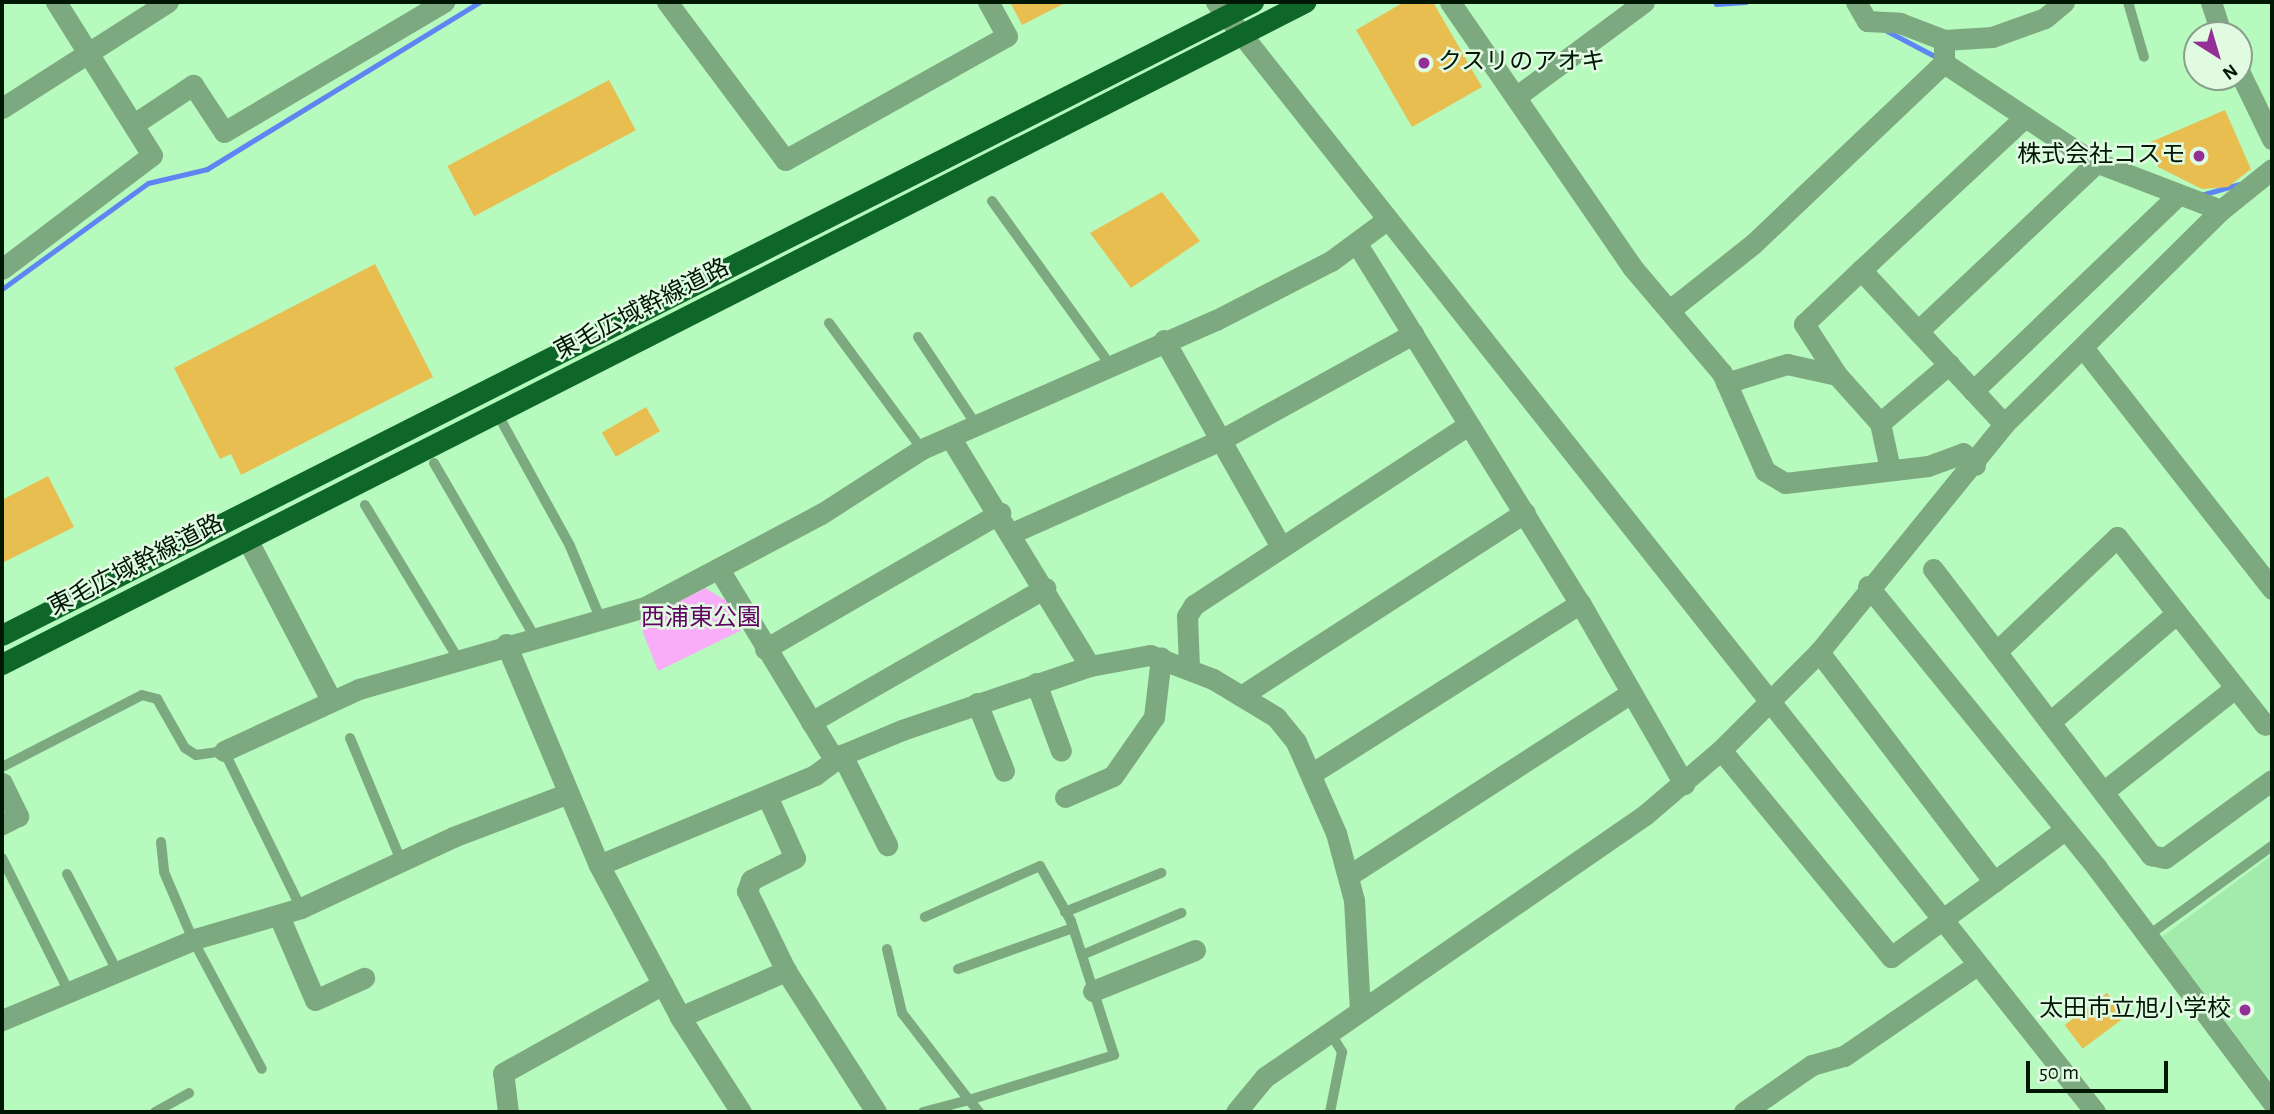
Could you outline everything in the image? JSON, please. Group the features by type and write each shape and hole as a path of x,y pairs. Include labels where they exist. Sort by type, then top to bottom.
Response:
{"highway":[{"name":"東毛広域幹線道路","path":"2,635 1222,8 1253,2"},
{"name":"東毛広域幹線道路","path":"2,664 1305,2"}],"street":[{"path":"2,269 149,159 151,151 56,2"},
{"path":"2,108 169,2"},
{"path":"134,124 193,86 224,132 444,2"},
{"path":"667,2 785,160 1007,36 988,2"},
{"path":"1450,2 1632,267 1671,309 1726,383 1765,471 1785,483 1928,466 1963,453 1975,465"},
{"path":"1517,96 1644,2"},
{"path":"1856,2 1867,21 1900,23 1944,40 1992,37 2045,18 2064,2"},
{"path":"2211,2 2217,21"},
{"path":"1222,8 1385,221 2095,1112"},
{"path":"1671,309 1753,244 1944,63 1944,40"},
{"path":"1944,63 2096,163 2176,197 2221,210"},
{"path":"2249,91 2272,139"},
{"path":"1890,469 1880,423 1837,375 1804,324 2024,118"},
{"path":"1918,331 2096,163"},
{"path":"1236,1112 1265,1077 1684,784 1819,652 1868,586 1975,465 2004,424 2084,349 2221,210 2272,169"},
{"path":"1973,391 2176,197"},
{"path":"225,751 331,700 457,657 601,620 720,571 922,449 1110,363 1216,320 1357,244 1385,221"},
{"path":"1357,244 1525,512 1684,784"},
{"path":"1861,270 2004,424"},
{"path":"1012,533 1219,441 1413,334"},
{"path":"1164,340 1281,547"},
{"path":"2084,349 2272,589"},
{"path":"1726,383 1787,364 1837,375"},
{"path":"1880,423 1949,365"},
{"path":"1189,667 1189,610 1468,425"},
{"path":"950,438 1000,513 1090,666"},
{"path":"1241,696 1525,512"},
{"path":"765,649 1000,513"},
{"path":"1996,652 2117,537 2235,688 2270,727"},
{"path":"247,539 331,700"},
{"path":"1933,569 2151,855 2165,858 2272,780"},
{"path":"720,571 811,722 839,758 887,845"},
{"path":"1868,586 1883,598 2062,832 2149,935 2272,1102"},
{"path":"811,722 1045,588"},
{"path":"1311,774 1580,603"},
{"path":"2050,722 2177,613"},
{"path":"506,644 566,794 598,865 680,1017 741,1112"},
{"path":"1819,652 1994,882"},
{"path":"1065,797 1113,776 1147,727 1161,657"},
{"path":"598,865 767,796 839,758 977,703 1090,666 1161,657 1189,667 1241,696 1287,728 1311,774 1348,876 1360,1012"},
{"path":"1036,683 1061,751"},
{"path":"2103,792 2235,688"},
{"path":"1348,876 1631,693"},
{"path":"977,703 1004,771"},
{"path":"1721,750 1891,957 2062,832"},
{"path":"2,783 18,816 2,824"},
{"path":"2,1020 69,995 193,940 301,908 566,794"},
{"path":"767,796 795,858 751,880 747,891 786,971 876,1112"},
{"path":"279,916 315,1000 364,978"},
{"path":"1093,991 1195,950"},
{"path":"1744,1112 1812,1065 1844,1056 1977,965"},
{"path":"680,1017 786,971"},
{"path":"508,1112 503,1073 663,984"}],"lane":[{"path":"2128,2 2144,57"},
{"path":"992,201 1110,363"},
{"path":"829,323 922,449"},
{"path":"918,337 977,426"},
{"path":"497,413 570,546 601,620"},
{"path":"434,463 535,637"},
{"path":"365,505 457,657"},
{"path":"2,767 142,695 157,699 185,748 196,755 225,751 301,908"},
{"path":"351,738 402,863"},
{"path":"161,842 164,872 193,940 262,1069"},
{"path":"2149,935 2272,846"},
{"path":"2,858 69,995"},
{"path":"923,1112 1114,1055 1073,928 1040,866 925,917"},
{"path":"1065,912 1161,873"},
{"path":"67,874 118,973"},
{"path":"1082,955 1181,913"},
{"path":"958,969 1073,928"},
{"path":"887,949 902,1013 979,1112"},
{"path":"1329,1031 1342,1052 1330,1112"},
{"path":"155,1112 189,1093"}],"shaded area":[{"name":"太田市立旭小学校","path":"2272,855 2272,1083 2162,937"}],"green space":[{"name":"西浦東公園","path":"705,588 725,600 742,630 658,671 639,622"}],"building":[{"path":"1010,2 1067,2 1022,25"},
{"path":"1404,2 1433,2 1482,87 1412,127 1356,30"},
{"path":"609,80 636,130 474,216 447,166"},
{"name":"株式会社コスモ","path":"2225,110 2251,169 2228,187 2202,189 2158,167 2146,144"},
{"path":"1162,192 1200,241 1131,288 1090,233"},
{"path":"375,264 433,377 241,475 231,454 220,459 174,368"},
{"path":"646,407 660,431 616,457 602,433"},
{"path":"48,476 74,527 2,563 2,500"},
{"path":"2107,993 2125,1017 2083,1049 2065,1025"}],"waterway":[{"path":"2,289 148,183 207,169 480,2"},
{"path":"1716,4 1746,2"},
{"path":"1887,31 1940,59"},
{"path":"2201,195 2239,184"}],"place":[{"name":"クスリのアオキ","path":"1424,63"},
{"name":"株式会社コスモ","path":"2199,156"},
{"name":"太田市立旭小学校","path":"2245,1010"}]}
